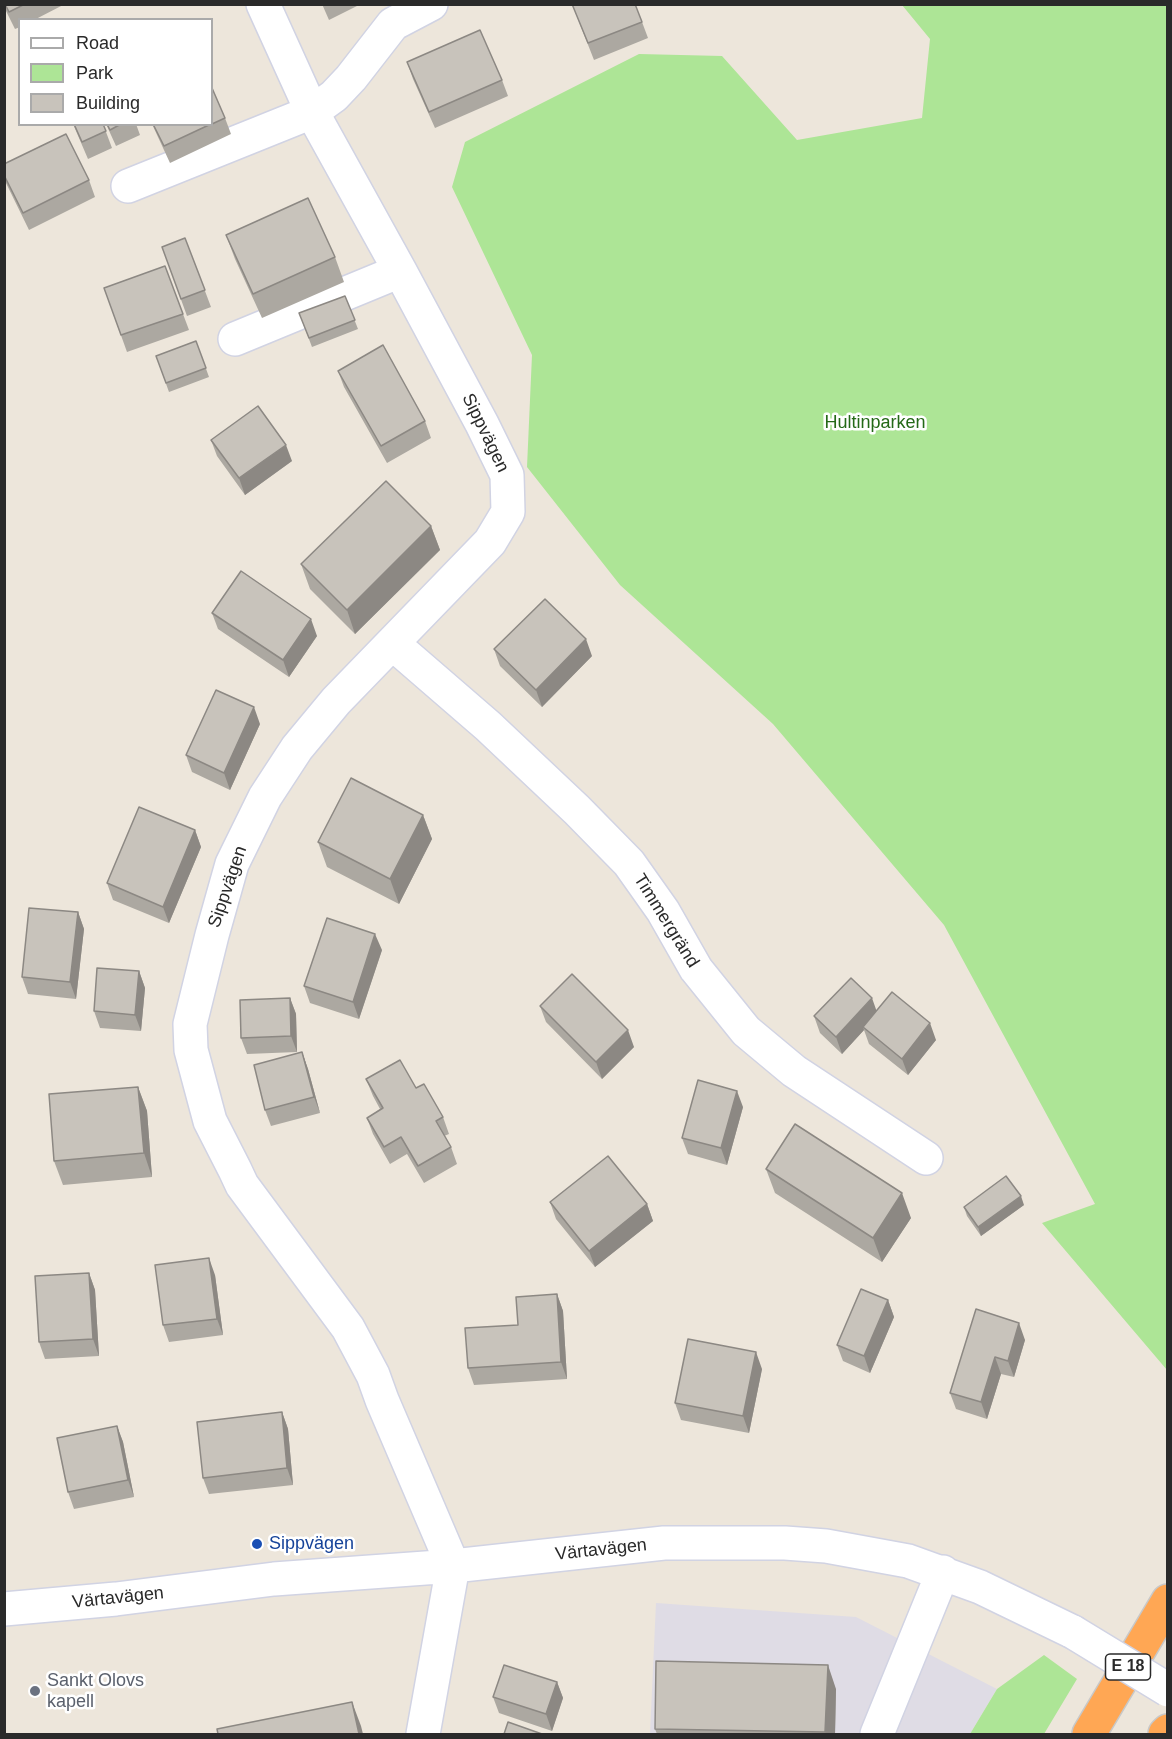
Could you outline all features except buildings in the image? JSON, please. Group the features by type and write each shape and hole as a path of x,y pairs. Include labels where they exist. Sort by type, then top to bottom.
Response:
{"highway":[{"name":"E 18","path":"1089,1734 1167,1601"}],"street":[{"name":"Sippvägen","path":"262,4 312,112 400,271 507,475 508,512 490,542 323,717 297,748 265,797 232,864 190,1024 191,1050 210,1121 242,1185 348,1328 373,1375 381,1400 453,1566"},
{"path":"128,186 312,112 351,78 393,24 431,4"},
{"path":"235,339 400,271"},
{"name":"Timmergränd","path":"392,643 488,726 629,863 663,911 696,969 746,1031 794,1071 926,1158"},
{"name":"Värtavägen","path":"4,1609 116,1599 274,1579 453,1566 663,1543 743,1542 826,1546 908,1561 980,1587 1073,1632 1167,1690"},
{"path":"423,1734 453,1566"},
{"path":"877,1734 943,1572"}],"shaded area":[{"path":"656,1603 856,1617 997,1689 970,1734 650,1734"}],"green space":[{"name":"Hultinparken","path":"902,5 1167,5 1167,1370 1042,1223 1095,1204 944,925 773,724 620,585 527,467 532,355 452,187 465,142 639,54 722,56 797,140 922,118 930,39"},
{"path":"1044,1655 1077,1679 1044,1734 970,1734 997,1689"}],"place":[{"name":"Sippvägen","path":"257,1544"},
{"name":"Sankt Olovs kapell","path":"35,1691"}]}
